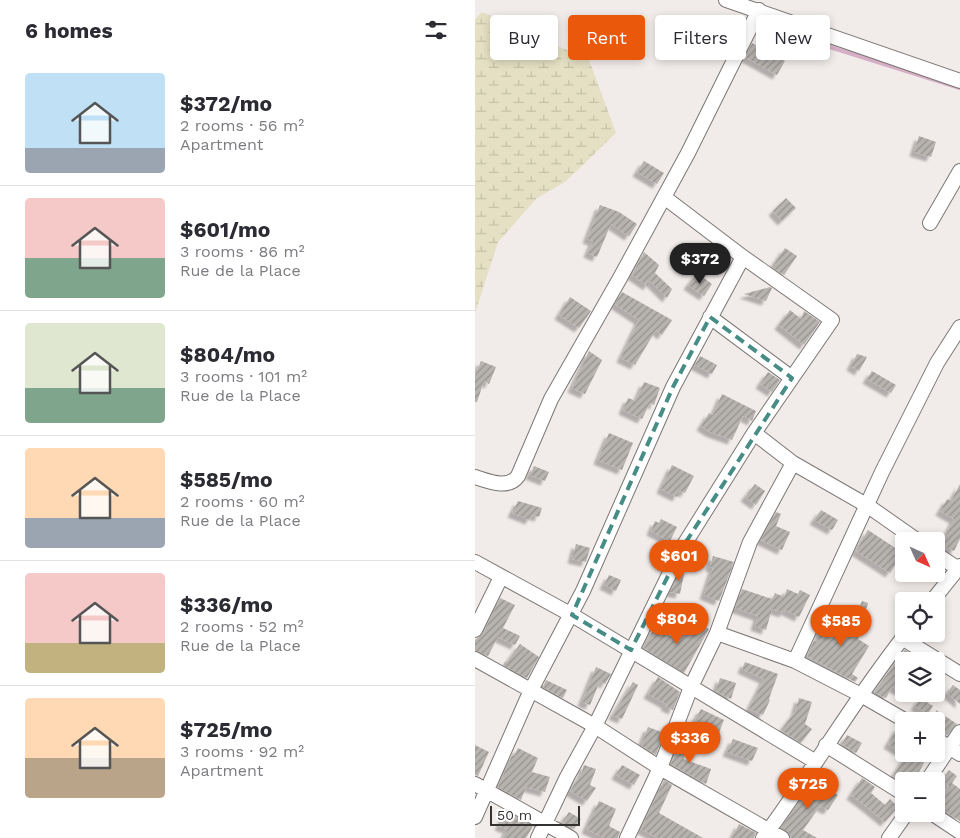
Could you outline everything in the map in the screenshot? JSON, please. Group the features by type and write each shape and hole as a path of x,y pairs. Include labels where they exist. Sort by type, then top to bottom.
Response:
{"street":[{"path":"726,0 960,81"},
{"path":"475,477 498,484 506,484 516,479 551,399 688,153 759,10"},
{"path":"930,224 960,170"},
{"path":"539,838 567,777 595,726 682,548 754,433 832,320 743,257 664,197"},
{"path":"475,817 531,690 572,615 673,387 743,257"},
{"path":"710,316 792,378"},
{"path":"795,661 882,472 937,363 960,327"},
{"path":"754,433 793,463 868,506 906,532"},
{"path":"627,838 660,768 691,687 717,633 750,542 793,463"},
{"path":"939,592 959,568 945,559"},
{"path":"475,562 572,615 816,762"},
{"path":"475,630 501,577"},
{"path":"717,633 795,661 861,694 895,714"},
{"path":"766,834 861,694 900,642"},
{"path":"913,642 960,674"},
{"path":"475,659 595,726 766,834 782,838"},
{"path":"935,772 954,750 960,732"},
{"path":"826,745 895,788"},
{"path":"475,784 571,838"},
{"path":"893,837 901,822"},
{"path":"945,822 960,832"}],"highlighted area":[{"path":"710,317 792,378 682,548 631,650 572,615 673,387"}],"green space":[{"path":"482,12 490,16 490,60 558,60 558,46 568,51 568,60 589,60 616,133 565,182 537,198 498,242 475,313 475,19"}],"building":[{"path":"752,43 756,45 756,60 785,61 777,75 746,58"},
{"path":"919,136 936,142 931,157 914,152"},
{"path":"644,161 664,173 657,184 637,172"},
{"path":"786,198 796,208 782,221 773,211"},
{"path":"600,205 619,212 637,224 629,236 611,224 597,257 588,253 593,241 587,239"},
{"path":"785,248 797,256 784,275 772,267"},
{"path":"644,252 659,265 655,273 672,289 667,298 650,281 648,286 632,275"},
{"path":"697,273 712,284 704,296 688,285"},
{"path":"772,288 766,301 744,294"},
{"path":"622,292 672,320 662,335 656,330 635,365 621,358 639,320 615,304"},
{"path":"570,297 591,311 579,328 559,315"},
{"path":"790,310 801,319 804,311 820,322 804,345 779,325"},
{"path":"589,351 602,360 585,394 572,388"},
{"path":"857,354 867,357 859,371 851,366"},
{"path":"700,356 717,365 712,374 695,365"},
{"path":"481,361 496,367 489,384 484,381 477,402 475,402 475,376"},
{"path":"872,371 896,385 891,393 867,379"},
{"path":"768,372 780,380 772,392 760,384"},
{"path":"644,382 660,388 654,405 650,403 642,419 623,410 628,398 636,401"},
{"path":"722,394 756,411 752,421 743,416 732,440 710,432 701,426 709,413 713,415"},
{"path":"609,433 633,443 622,470 598,460"},
{"path":"672,465 694,476 685,493 680,491 677,497 661,489"},
{"path":"534,466 549,472 545,481 530,475"},
{"path":"755,484 765,491 756,505 745,497"},
{"path":"960,484 960,539 954,551 945,546 945,536 954,519 940,511 947,499 951,501"},
{"path":"518,501 542,508 539,517 532,515 530,520 512,513"},
{"path":"821,510 838,520 832,530 814,520"},
{"path":"776,512 781,514 776,526 790,532 782,550 761,540"},
{"path":"661,519 677,527 670,541 651,531 655,521 659,523"},
{"path":"868,530 895,548 895,565 890,573 856,551"},
{"path":"576,544 590,548 586,562 572,559"},
{"path":"713,556 734,562 719,601 704,595 713,568 710,567"},
{"path":"684,564 686,564 680,594 670,592"},
{"path":"609,575 621,580 616,591 604,585"},
{"path":"742,589 772,599 775,593 784,597 787,589 798,594 800,590 810,595 799,617 785,610 784,613 772,609 766,630 755,626 758,616 735,608"},
{"path":"500,598 515,605 503,628 520,636 515,645 498,637 488,656 475,650 475,640 483,634"},
{"path":"862,601 868,603 858,639 869,646 852,674 858,678 855,682 807,656 814,640 817,642 822,625 848,635"},
{"path":"689,619 709,629 684,673 644,648 654,628 679,640"},
{"path":"520,644 539,657 527,678 503,665"},
{"path":"745,662 778,674 763,715 749,709 764,679 742,669"},
{"path":"895,664 895,688 892,687 886,698 874,692"},
{"path":"596,667 611,674 605,684 600,681 590,705 582,702"},
{"path":"658,677 680,692 673,710 648,694"},
{"path":"720,678 736,683 731,699 716,691"},
{"path":"546,680 567,690 563,698 543,687"},
{"path":"633,682 638,685 622,719 613,715"},
{"path":"953,685 960,690 960,704 947,693"},
{"path":"799,698 812,702 805,724 812,729 801,743 781,730 795,712"},
{"path":"918,702 926,702 933,706 929,712 925,712 915,706"},
{"path":"701,709 724,720 718,735 694,722"},
{"path":"945,716 957,724 947,735 945,734"},
{"path":"648,727 664,733 656,755 641,745"},
{"path":"895,732 895,748 888,744"},
{"path":"683,734 687,735 681,751 686,753 683,759 711,769 706,784 671,764"},
{"path":"847,735 862,743 856,753 842,744"},
{"path":"733,739 758,748 752,761 727,752"},
{"path":"475,745 489,752 478,776 475,775"},
{"path":"518,748 538,758 532,772 550,777 545,792 526,787 521,800 498,787 512,755 514,756"},
{"path":"902,762 924,762 919,772 896,772"},
{"path":"584,765 596,769 590,785 596,788 587,801 570,791 581,774"},
{"path":"622,765 640,775 634,785 616,775"},
{"path":"949,770 957,776 952,783 960,789 960,821 945,811 945,793 949,786 945,784 945,776"},
{"path":"862,778 875,787 871,793 885,805 890,799 895,804 895,810 885,822 851,795"},
{"path":"664,780 672,785 659,813 703,838 658,838 641,829"},
{"path":"814,780 838,795 828,810 820,806 803,830 817,838 791,838 789,833 781,828"},
{"path":"599,801 616,809 609,826 620,832 618,838 605,838 586,829"},
{"path":"506,811 533,826 526,838 503,838 509,826 507,829 499,826"},
{"path":"569,812 581,819 574,829 562,822"},
{"path":"739,824 756,833 754,838 732,838"}],"waterway":[{"path":"830,47 960,88"}]}
